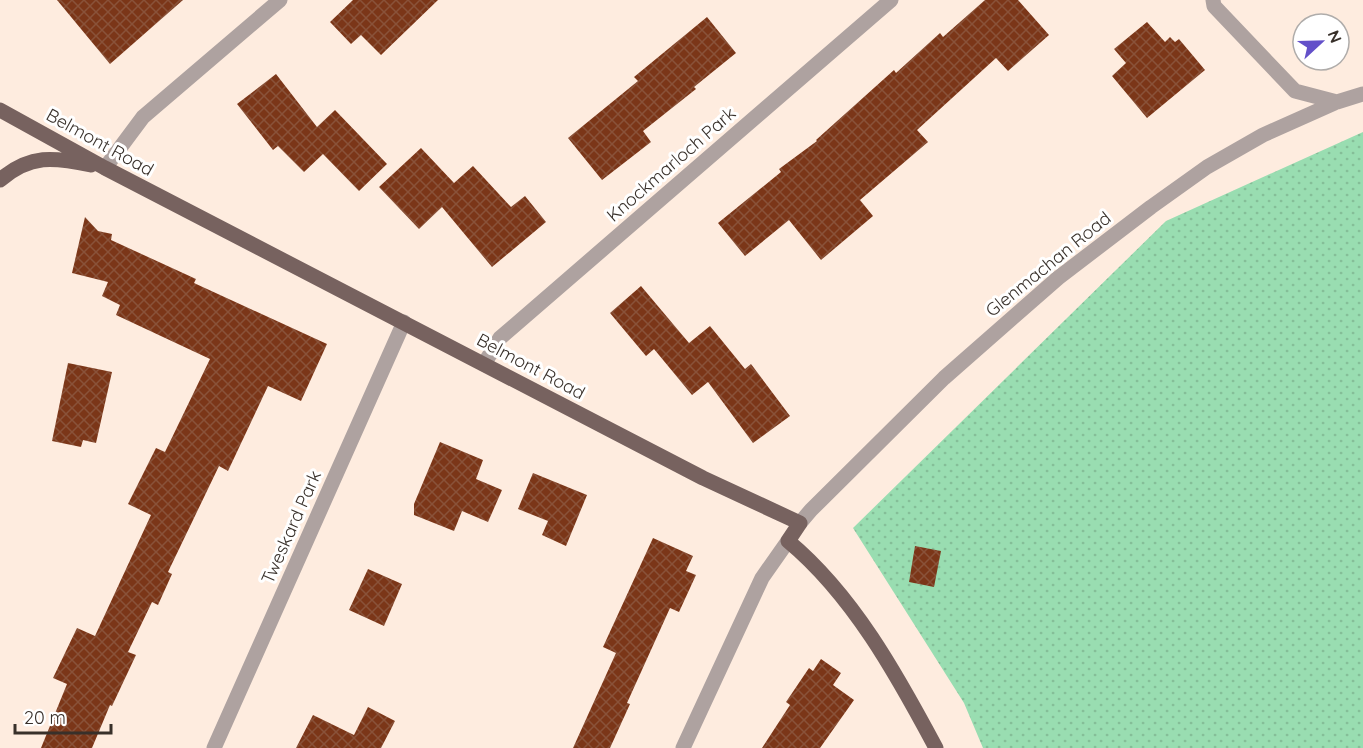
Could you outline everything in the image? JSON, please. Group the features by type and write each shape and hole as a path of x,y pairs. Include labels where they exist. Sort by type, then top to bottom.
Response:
{"main road":[{"name":"Belmont Road","path":"0,110 105,168 703,478 800,523"},
{"path":"0,180 25,162 37,159 61,158 105,168"},
{"path":"800,523 788,541 807,556 840,593 876,644 936,748"}],"street":[{"path":"105,168 143,117 280,0"},
{"name":"Knockmarloch Park","path":"484,364 500,338 891,0"},
{"path":"1213,0 1214,6 1295,90 1337,102"},
{"name":"Glenmachan Road","path":"800,523 944,378 1058,278 1207,167 1263,135 1337,102 1363,94"},
{"name":"Tweskard Park","path":"214,748 404,322"},
{"path":"683,748 762,578 788,541"}],"green space":[{"path":"1363,132 1363,748 983,748 964,703 853,528 1166,221"}],"building":[{"path":"57,0 183,0 110,64"},
{"path":"353,0 438,0 381,55 361,35 351,44 330,22"},
{"path":"985,0 1018,0 1049,35 1008,71 996,58 917,130 928,142 860,200 873,216 821,260 789,220 745,256 718,223 781,172 779,169 817,141 894,70 896,73 940,33 943,37"},
{"path":"707,17 736,53 694,87 696,89 643,131 651,142 602,180 568,138 638,81 634,77"},
{"path":"1147,22 1165,42 1170,37 1175,42 1179,39 1205,70 1147,118 1112,76 1126,63 1114,49"},
{"path":"276,74 317,127 335,110 387,164 359,191 323,154 304,172 278,146 273,150 237,104"},
{"path":"421,148 454,183 473,166 511,207 525,196 546,222 492,267 442,207 419,229 379,187"},
{"path":"85,217 98,231 112,234 111,240 196,279 194,283 327,344 301,401 268,386 228,471 219,466 168,572 172,574 158,605 152,602 128,652 136,655 112,706 110,705 92,748 41,748 67,684 53,678 77,628 95,636 151,515 128,504 156,448 165,452 210,359 116,315 120,305 102,296 108,282 72,273"},
{"path":"641,286 689,343 710,326 745,369 751,364 790,416 753,443 708,382 692,395 654,349 646,356 610,313"},
{"path":"68,363 112,372 96,443 83,440 81,447 52,441"},
{"path":"440,442 483,460 476,479 502,490 488,522 462,511 454,531 414,515 414,504"},
{"path":"533,473 587,495 566,546 542,535 548,521 518,509"},
{"path":"653,538 693,556 686,571 696,575 679,612 670,608 627,703 630,704 610,748 573,748 616,653 603,647"},
{"path":"915,546 941,551 934,587 909,582"},
{"path":"368,569 402,584 384,626 349,610"},
{"path":"821,659 841,673 833,685 854,700 820,748 762,748 790,705 786,702 809,668 813,671"},
{"path":"368,707 395,721 381,748 296,748 313,715 354,735"}]}
